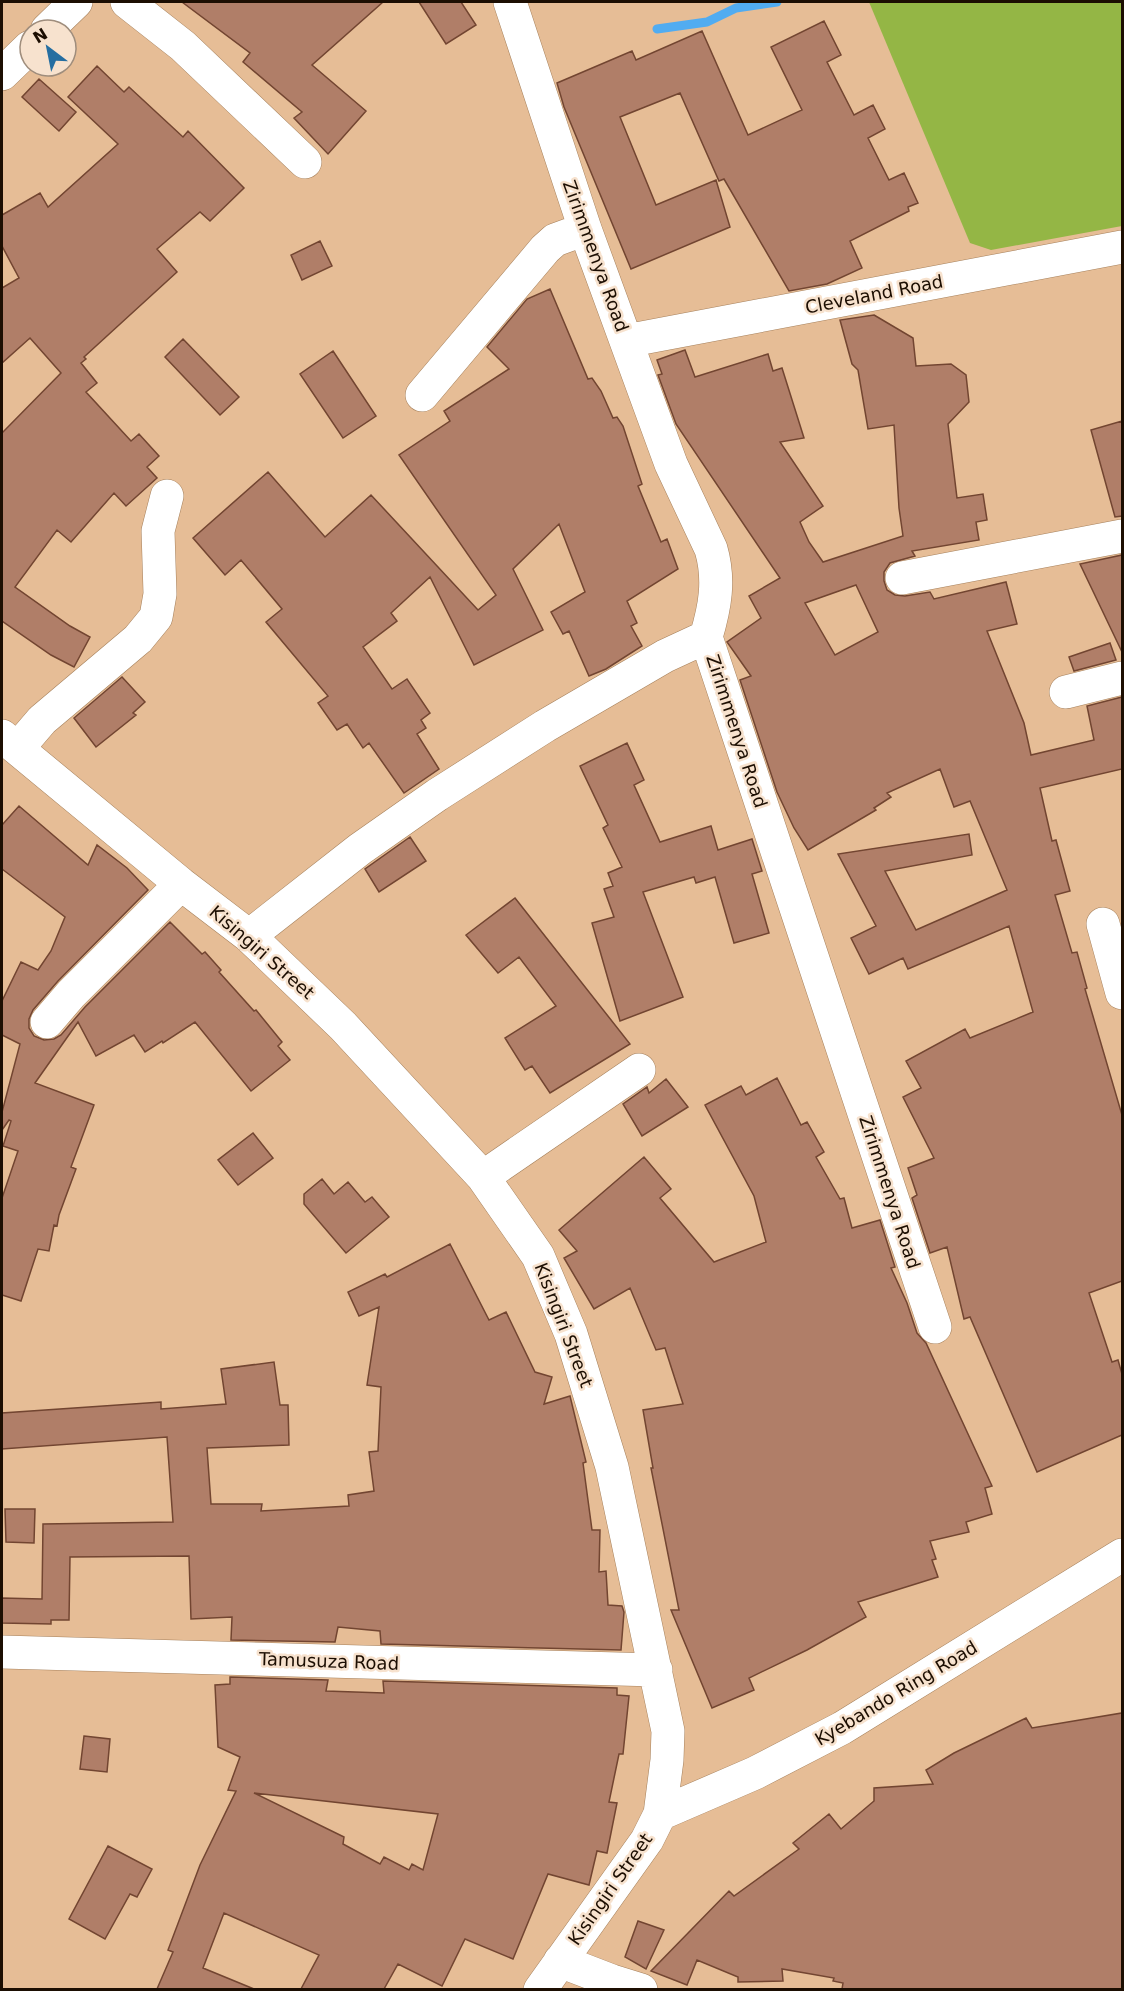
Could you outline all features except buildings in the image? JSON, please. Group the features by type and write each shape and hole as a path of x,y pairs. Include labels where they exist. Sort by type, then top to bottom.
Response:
{"street":[{"path":"59,18 76,2"},
{"path":"127,2 183,46 305,162"},
{"name":"Zirimmenya Road","path":"510,2 585,229 671,464 704,533 715,564 716,595 706,637 935,1328"},
{"path":"2,74 18,58"},
{"path":"422,395 545,249 555,240 585,229"},
{"name":"Cleveland Road","path":"626,341 1122,248"},
{"path":"10,742 42,720 138,639 156,618 160,594 158,531 167,496"},
{"path":"902,578 1122,536"},
{"path":"249,936 360,849 437,795 565,714 665,656 706,637"},
{"path":"1066,692 1122,678"},
{"name":"Kisingiri Street","path":"10,742 181,884 249,936 343,1026 483,1177 538,1256 571,1334 612,1467 668,1731 660,1814 631,1864 540,1989"},
{"path":"47,1022 71,994 181,884"},
{"path":"1103,924 1122,993"},
{"path":"483,1177 639,1070"},
{"name":"Kyebando Ring Road","path":"660,1814 755,1773 842,1728 1122,1555"},
{"name":"Tamusuza Road","path":"2,1652 656,1670"},
{"path":"560,1960 612,1981 641,1989"}],"green space":[{"path":"869,2 1122,2 1122,226 991,250 970,243"}],"waterway":[{"path":"657,29 707,22 736,8 777,2"}]}
